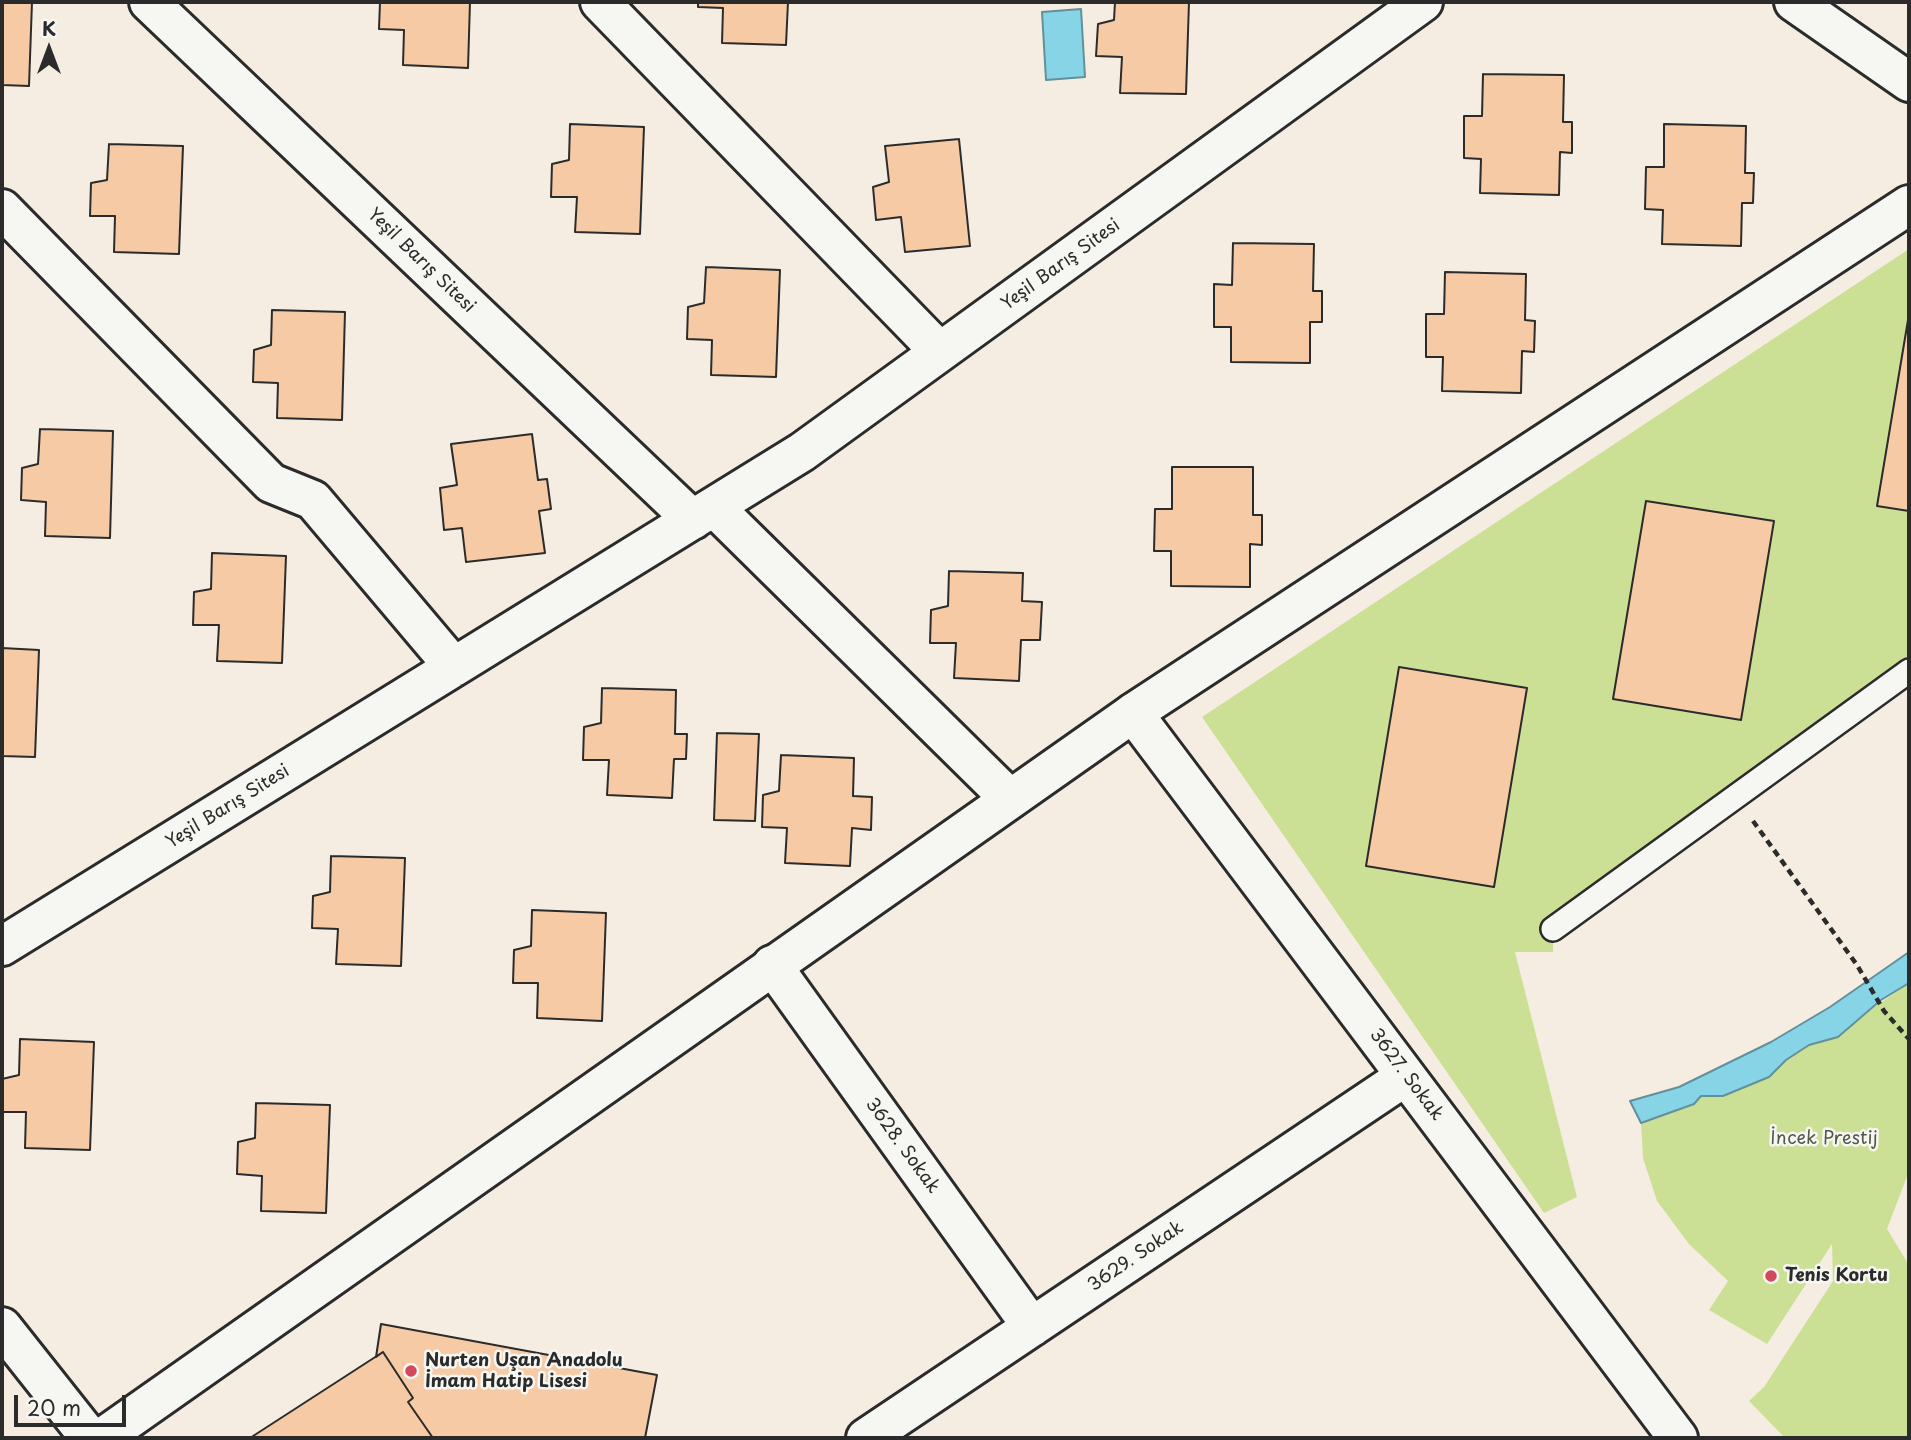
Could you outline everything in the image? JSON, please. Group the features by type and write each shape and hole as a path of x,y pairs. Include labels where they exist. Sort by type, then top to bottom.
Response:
{"street":[{"name":"Yeşil Barış Sitesi","path":"149,2 703,513"},
{"path":"600,2 940,352"},
{"name":"Yeşil Barış Sitesi","path":"2,947 802,452 1423,2"},
{"path":"1794,2 1909,82"},
{"path":"122,1432 772,965 1133,713 1909,205"},
{"path":"2,209 271,484 313,500 454,667"},
{"path":"703,513 1010,799"},
{"name":"3627. Sokak","path":"1133,713 1678,1438"},
{"name":"3628. Sokak","path":"772,965 1032,1327"},
{"name":"3629. Sokak","path":"866,1438 1406,1076"},
{"path":"2,1327 90,1438"}],"lane":[{"path":"1553,929 1909,671"}],"path":[{"path":"1735,797 1857,965 1884,1011 1909,1039"}],"green space":[{"path":"1909,249 1909,671 1553,928 1553,952 1515,952 1577,1197 1544,1213 1202,717"},
{"name":"İncek Prestij","path":"1909,983 1909,1171 1887,1229 1909,1265 1909,1438 1785,1438 1749,1401 1764,1387 1833,1281 1832,1244 1767,1344 1709,1310 1728,1281 1689,1244 1657,1201 1643,1158 1641,1123 1694,1104 1701,1096 1723,1096 1769,1077 1786,1060 1809,1045 1838,1037"}],"water":[{"path":"1081,9 1085,77 1046,80 1042,12"},
{"path":"1909,952 1909,983 1881,1000 1838,1037 1809,1045 1786,1060 1769,1077 1723,1096 1701,1096 1694,1104 1641,1123 1630,1101 1679,1087 1771,1042 1830,1007"}],"building":[{"path":"2,2 32,2 29,86 2,85"},
{"path":"380,2 470,2 468,68 403,65 404,30 379,29"},
{"path":"698,2 788,2 786,45 722,43 723,8 698,7"},
{"path":"1115,2 1189,2 1186,94 1120,93 1122,57 1096,56 1098,24 1114,20"},
{"path":"1483,74 1564,75 1563,122 1572,122 1572,153 1560,152 1559,195 1480,193 1481,159 1464,158 1464,116 1482,116"},
{"path":"570,124 644,127 640,234 575,232 577,197 551,197 552,164 569,160"},
{"path":"1664,124 1746,126 1745,173 1754,173 1753,203 1742,203 1741,246 1662,244 1663,210 1645,209 1646,167 1664,167"},
{"path":"959,139 970,246 905,252 901,217 876,220 873,187 889,182 885,146"},
{"path":"109,144 183,146 179,254 114,252 115,216 90,216 91,183 107,180"},
{"path":"1233,243 1314,244 1313,291 1322,291 1322,322 1310,322 1310,363 1231,362 1231,327 1214,327 1214,284 1232,285"},
{"path":"706,267 780,270 776,377 711,375 712,340 687,339 688,307 704,303"},
{"path":"1445,272 1526,274 1525,320 1535,321 1534,352 1522,351 1521,393 1442,391 1443,357 1426,357 1426,314 1444,314"},
{"path":"272,310 345,312 342,420 277,418 278,383 253,382 254,350 271,345"},
{"path":"1909,314 1909,511 1877,506"},
{"path":"40,429 113,431 110,538 45,536 46,502 21,500 22,468 38,464"},
{"path":"532,434 538,480 547,479 551,509 539,511 545,553 466,562 462,528 444,530 440,488 457,485 451,444"},
{"path":"1172,467 1253,467 1253,515 1262,515 1262,545 1250,544 1250,587 1171,586 1171,551 1154,551 1155,509 1172,509"},
{"path":"1646,501 1774,521 1741,720 1613,699"},
{"path":"212,553 286,556 282,663 217,661 219,625 193,625 194,592 211,589"},
{"path":"949,571 1023,573 1022,601 1042,602 1040,640 1021,640 1019,681 954,678 956,643 930,643 931,610 948,606"},
{"path":"2,648 39,650 35,757 2,756"},
{"path":"1399,667 1527,688 1494,887 1366,866"},
{"path":"602,688 676,690 675,734 687,734 686,759 674,759 672,798 607,795 609,760 583,760 584,727 601,723"},
{"path":"717,733 759,734 755,821 714,820"},
{"path":"781,755 854,758 853,796 872,797 871,830 852,828 850,866 785,863 787,828 762,827 763,795 779,791"},
{"path":"331,856 405,858 401,966 336,964 338,929 312,928 313,896 330,892"},
{"path":"532,910 606,913 602,1021 537,1018 538,983 513,983 514,950 531,946"},
{"path":"20,1039 94,1042 90,1150 25,1148 26,1112 2,1112 2,1079 19,1075"},
{"path":"256,1103 330,1105 326,1213 261,1211 262,1176 237,1174 238,1142 255,1138"},
{"path":"381,1324 657,1375 645,1438 433,1438 408,1402 413,1398 383,1352 376,1357"},
{"path":"383,1352 413,1398 408,1402 433,1438 250,1438"}],"place":[{"name":"Tenis Kortu","path":"1771,1276"},
{"name":"Nurten Uşan Anadolu İmam Hatip Lisesi","path":"411,1371"}]}
